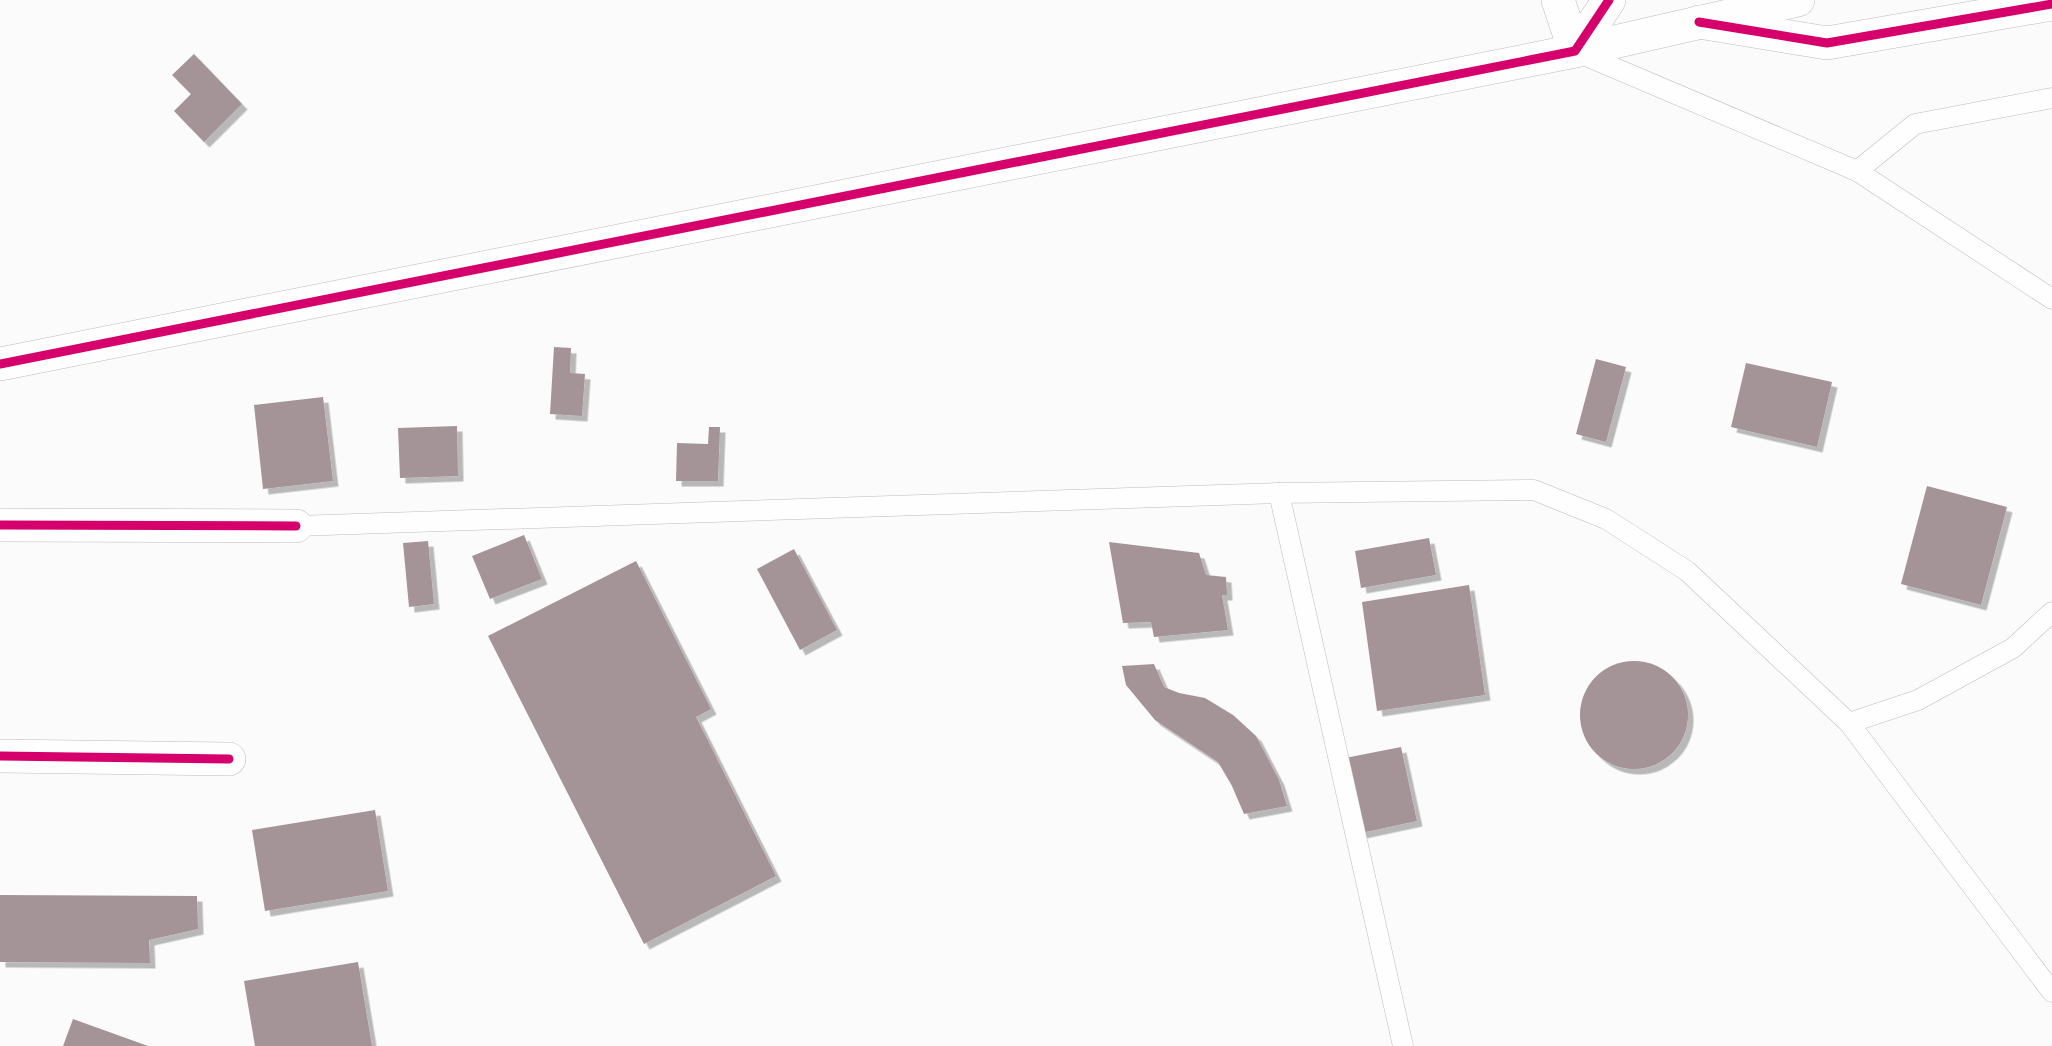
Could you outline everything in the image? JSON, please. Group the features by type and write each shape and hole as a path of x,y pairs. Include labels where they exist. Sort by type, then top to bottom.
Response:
{"street":[{"path":"1558,0 1575,51"},
{"path":"1575,51 1609,0"},
{"path":"0,364 1575,51 1797,0"},
{"path":"1699,22 1827,43 2052,4"},
{"path":"0,525 296,526"},
{"path":"0,756 229,759"}],"lane":[{"path":"1575,51 1857,171 2052,299"},
{"path":"1857,171 1916,124 2052,98"},
{"path":"296,526 1279,493 1534,490 1606,519 1687,571 1849,723 2052,992"},
{"path":"1279,493 1403,1046"},
{"path":"1849,723 1918,700 2013,648 2052,612"}],"building":[{"path":"194,54 242,104 204,142 174,111 191,94 172,75"},
{"path":"554,347 571,348 570,373 585,374 582,416 550,414"},
{"path":"1596,359 1626,367 1606,442 1576,434"},
{"path":"1746,363 1832,382 1817,447 1731,427"},
{"path":"323,397 333,481 263,489 254,405"},
{"path":"457,426 458,476 400,478 398,428"},
{"path":"709,427 720,427 718,481 676,481 677,443 708,444"},
{"path":"1927,486 2007,507 1981,605 1901,584"},
{"path":"524,535 542,579 490,599 472,556"},
{"path":"1429,538 1436,575 1361,588 1355,551"},
{"path":"428,541 434,604 409,607 403,543"},
{"path":"1109,542 1199,553 1206,575 1226,577 1227,595 1222,595 1228,630 1154,637 1151,622 1123,623"},
{"path":"794,549 837,630 800,650 757,569"},
{"path":"636,561 711,709 696,717 776,876 644,944 488,636"},
{"path":"1469,585 1485,695 1377,711 1362,602"},
{"path":"1634,661 1655,665 1672,677 1684,694 1688,715 1684,736 1672,753 1655,765 1634,769 1613,765 1596,753 1584,736 1580,715 1584,694 1596,677 1613,665"},
{"path":"1154,664 1164,687 1179,693 1205,698 1233,715 1256,736 1279,780 1287,806 1244,814 1218,762 1155,720 1126,685 1122,666"},
{"path":"1401,747 1417,821 1361,833 1345,758"},
{"path":"375,810 388,891 265,911 252,830"},
{"path":"0,895 197,896 198,929 149,940 150,963 0,962"},
{"path":"358,962 372,1046 255,1046 244,981"},
{"path":"73,1019 148,1046 63,1046"}],"cycle path":[{"path":"0,364 1575,51 1609,0"},
{"path":"1699,22 1827,43 2052,4"},
{"path":"0,525 296,526"},
{"path":"0,756 229,759"}]}
